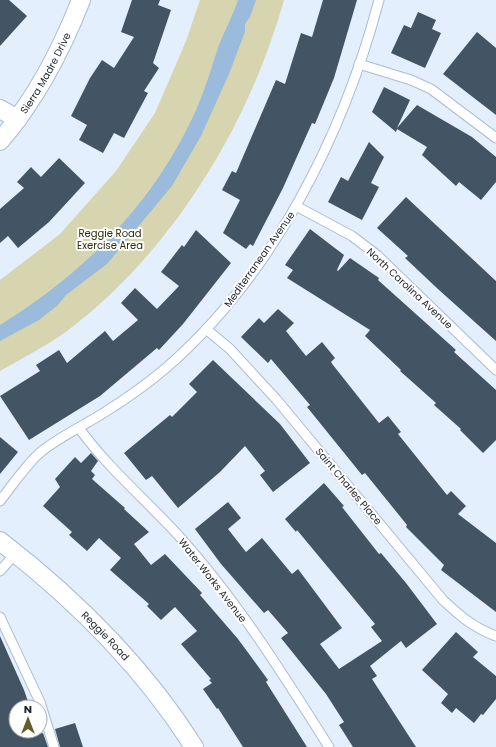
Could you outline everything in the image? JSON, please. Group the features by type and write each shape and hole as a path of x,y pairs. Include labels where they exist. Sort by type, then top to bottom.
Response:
{"street":[{"name":"Sierra Madre Drive","path":"0,141 33,98 54,63 82,0"},
{"path":"0,109 18,119"},
{"name":"Reggie Road","path":"0,541 80,607 159,696 194,747"}],"lane":[{"name":"Mediterranean Avenue","path":"0,501 40,452 131,395 165,369 229,304 255,268 305,192 323,153 368,44 379,0"},
{"path":"359,64 412,80 431,89 496,138"},
{"name":"North Carolina Avenue","path":"296,206 352,236 377,255 496,370"},
{"name":"Saint Charles Place","path":"206,329 230,349 276,399 443,600 463,619 482,631 496,636"},
{"name":"Water Works Avenue","path":"79,428 91,446 178,535 211,574 281,670 329,747"},
{"path":"0,571 16,553"},
{"path":"0,617 40,702 54,747"}],"green space":[{"name":"Reggie Road Exercise Area","path":"200,0 284,0 269,47 250,93 228,139 202,183 173,225 140,264 105,299 67,331 43,347 0,371 0,280 60,234 116,171 155,113 186,41"}],"water":[{"path":"238,0 256,0 250,17 245,24 245,32 229,74 201,136 172,186 107,264 66,295 58,305 39,320 0,341 0,325 62,282 89,257 115,232 139,204 161,174 180,142 197,108 219,45"}],"building":[{"path":"0,0 9,0 27,16 0,46"},
{"path":"132,0 160,0 158,5 171,10 153,63 159,68 144,91 148,93 124,138 114,133 103,153 79,140 87,125 71,116 90,78 102,60 114,68 134,37 121,32"},
{"path":"323,0 357,0 334,78 315,124 312,123 283,188 253,246 250,244 246,249 223,233 240,200 222,190 232,171 236,173 276,80 285,84 301,33 312,37"},
{"path":"418,12 436,20 432,29 441,33 425,68 391,53 404,25 411,28"},
{"path":"477,32 496,48 496,115 443,74"},
{"path":"384,87 410,100 397,128 417,105 472,137 496,157 496,182 481,200 459,182 456,186 422,155 427,147 397,129 396,132 372,112"},
{"path":"369,142 384,157 371,183 379,187 362,220 328,202 341,177 348,181"},
{"path":"59,158 85,183 49,222 18,248 8,236 0,243 0,209 24,188 17,182 31,167 41,177"},
{"path":"406,197 496,281 496,341 405,258 408,256 377,228"},
{"path":"310,229 344,255 337,270 338,271 350,258 379,278 378,280 456,350 454,352 496,390 496,440 483,453 460,430 461,429 434,405 436,403 400,371 401,370 365,336 370,330 287,278 293,270 285,265"},
{"path":"196,230 231,263 183,324 159,350 157,348 100,396 29,440 0,396 40,371 36,365 59,350 67,363 105,331 113,341 138,320 121,303 135,288 157,309 179,286 161,272 182,245 184,247"},
{"path":"278,309 294,323 286,331 306,356 322,342 335,358 331,362 333,365 379,423 388,416 401,432 398,434 447,495 451,491 466,506 458,514 496,543 496,612 441,570 444,565 406,527 407,525 365,473 362,475 307,407 310,405 271,359 268,363 241,337 259,318 264,323"},
{"path":"213,360 280,424 310,463 273,492 260,475 265,471 245,446 220,472 178,508 152,476 146,480 124,453 170,415 172,417 197,392 189,384"},
{"path":"0,437 18,452 0,474"},
{"path":"91,453 98,461 91,471 95,475 92,479 125,508 124,509 149,532 134,544 151,565 165,554 202,593 200,595 238,639 268,680 266,682 307,747 243,747 218,708 217,709 203,689 212,683 209,680 211,679 181,644 197,631 175,607 161,620 147,606 149,604 110,570 121,558 99,538 87,551 69,535 72,532 43,506 60,487 55,479 75,457 81,463"},
{"path":"324,483 344,506 342,507 379,554 381,553 406,583 437,624 406,648 401,641 370,666 377,676 372,679 416,747 353,747 339,725 344,722 326,694 281,638 288,633 268,610 264,613 221,564 195,529 228,502 241,518 228,529 246,552 262,538 292,574 298,569 342,628 320,644 339,669 382,641 371,627 375,624 297,530 296,532 285,519"},
{"path":"456,632 478,652 473,657 496,676 496,699 483,715 481,714 474,723 456,708 452,713 441,703 448,694 422,670"},
{"path":"0,636 27,699 8,699 8,739 45,739 48,747 0,747"},
{"path":"75,723 83,747 60,747 55,729"}]}
